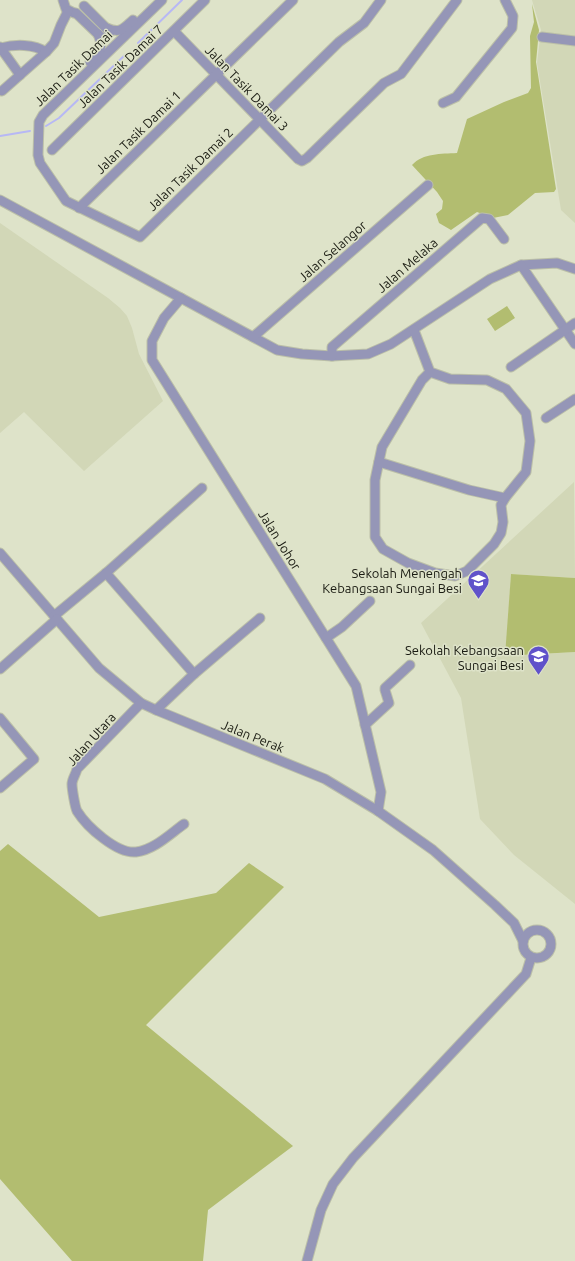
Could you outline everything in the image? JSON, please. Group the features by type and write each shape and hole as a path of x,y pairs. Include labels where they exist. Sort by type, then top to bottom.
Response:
{"street":[{"path":"63,0 64,6 98,34 112,48"},
{"name":"Jalan Tasik Damai","path":"140,237 66,201 40,163 38,155 40,119 162,0"},
{"name":"Jalan Tasik Damai 7","path":"52,150 206,0"},
{"name":"Jalan Tasik Damai 1","path":"79,208 293,0"},
{"name":"Jalan Tasik Damai 2","path":"140,237 339,42 364,23 381,0"},
{"name":"Jalan Tasik Damai 3","path":"174,31 259,120 298,159 302,161 307,158 384,83 401,74 457,0"},
{"path":"443,103 456,97 512,28 513,16 504,0"},
{"path":"2,90 46,52 54,43 61,25 72,12 79,12 85,3 120,41"},
{"path":"107,28 115,32 120,31 140,14 151,11"},
{"path":"77,82 84,70 100,50 101,42 98,34"},
{"path":"542,37 575,41"},
{"path":"20,75 0,47 12,45 40,48 46,52"},
{"name":"Jalan Selangor","path":"253,336 428,186"},
{"path":"0,200 277,350 302,354 332,356 368,354 391,344 414,330 490,279 521,265 556,263 575,269"},
{"name":"Jalan Melaka","path":"332,356 332,347 482,218 489,219 504,239"},
{"path":"521,265 575,344"},
{"name":"Jalan Johor","path":"181,298 164,318 152,341 152,360 356,686 381,792 378,811"},
{"path":"511,367 575,323"},
{"path":"414,330 430,372 450,379 487,380 506,389 526,413 530,441 526,472 501,505 503,522 502,533 494,544 467,570 455,576 435,573 408,564 383,549 375,537 375,480 382,447 422,380 430,372"},
{"path":"546,418 575,399"},
{"path":"379,462 461,487 505,498"},
{"path":"0,670 55,618 202,488"},
{"name":"Jalan Perak","path":"0,553 99,668 141,703 325,779 378,811 433,850 514,923 533,931"},
{"path":"106,573 194,674"},
{"path":"326,638 342,627 370,601"},
{"path":"156,710 194,674 260,618"},
{"path":"365,725 389,704 385,688 410,665"},
{"name":"Jalan Utara","path":"141,703 78,770 72,784 77,810 86,822 108,843 128,852 137,852 154,846 184,824"},
{"path":"0,718 34,759 0,788"},
{"name":"Jalan Perak","path":"514,923 523,941"},
{"path":"533,931 542,931 549,937 551,946 546,956 539,959 531,958 524,951 523,941 528,933 533,931"},
{"path":"307,1261 321,1210 333,1184 353,1158 526,974 531,958"}],"shaded area":[{"path":"532,0 575,0 575,223 561,210 537,63 541,30"},
{"path":"0,223 108,298 120,308 127,316 139,354 163,401 84,471 24,412 0,433"},
{"path":"574,482 575,578 511,574 506,656 575,652 575,904 514,855 480,819 461,698 421,623"}],"green space":[{"path":"532,4 539,30 536,62 556,189 554,192 535,193 508,215 493,218 477,212 451,230 439,223 436,214 442,209 443,201 437,192 412,165 421,158 427,156 457,153 467,119 528,93 531,88 530,36 534,22"},
{"path":"507,306 515,318 495,331 487,319"},
{"path":"511,574 575,578 575,652 505,656"},
{"path":"8,844 99,917 216,893 249,863 284,887 146,1025 293,1146 208,1210 203,1261 72,1261 0,1179 0,851"}],"waterway":[{"path":"138,43 182,0"},
{"path":"46,126 59,118 126,54"},
{"path":"0,136 30,131"}],"place":[{"name":"Sekolah Menengah Kebangsaan Sungai Besi","path":"478,600"},
{"name":"Sekolah Kebangsaan Sungai Besi","path":"539,676"}]}
